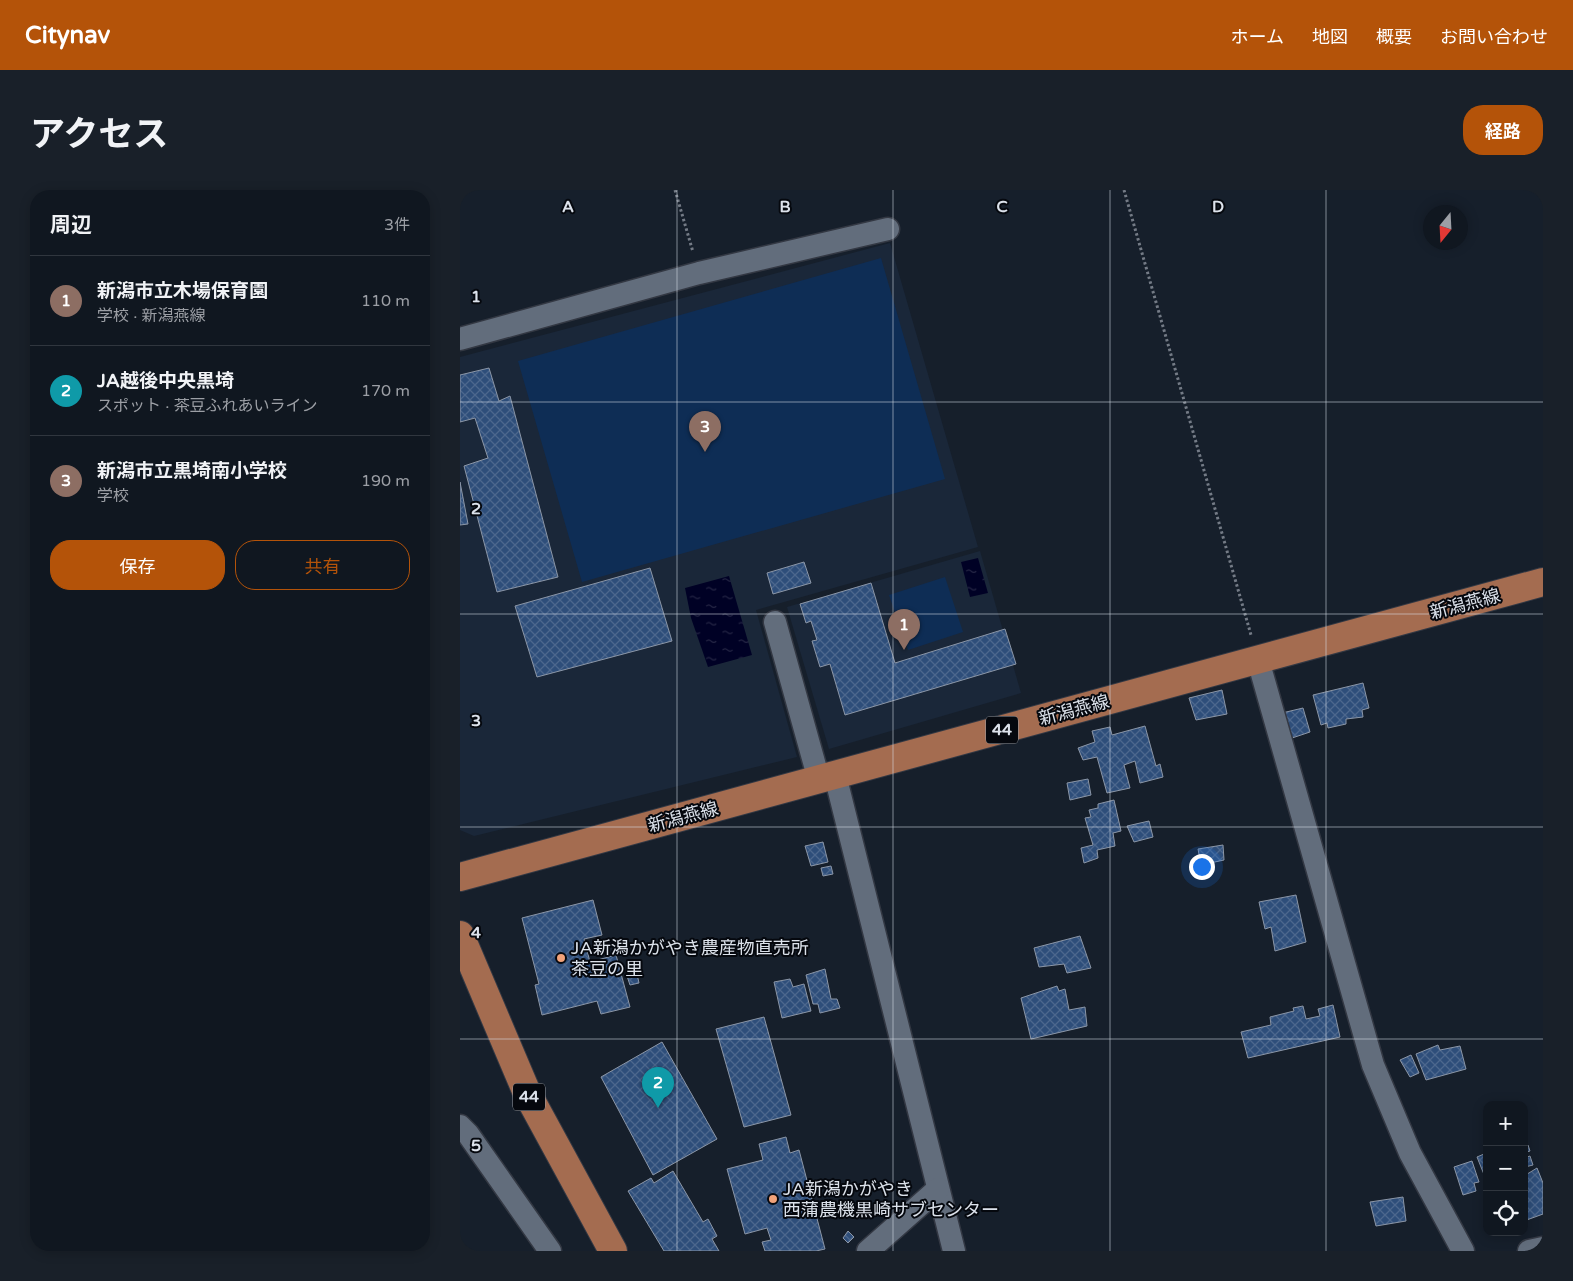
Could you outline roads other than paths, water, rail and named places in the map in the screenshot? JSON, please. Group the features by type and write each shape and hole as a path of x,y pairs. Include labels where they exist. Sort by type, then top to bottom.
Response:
{"main road":[{"name":"新潟燕線","path":"460,877 1543,582"},
{"name":"44","path":"460,935 527,1093 613,1251"}],"street":[{"path":"460,339 699,273 888,229"},
{"path":"775,622 827,778 954,1251"},
{"path":"1258,660 1373,1065 1410,1153 1462,1251"},
{"path":"463,1131 550,1251"},
{"path":"868,1251 938,1189"},
{"path":"1529,1251 1543,1248"}],"water":[{"path":"978,558 988,593 970,597 961,562"},
{"path":"729,576 752,655 708,667 691,618 685,588"}],"place":[{"name":"新潟市立黒埼南小学校","path":"705,452"},
{"name":"新潟市立木場保育園","path":"904,650"},
{"name":"JA新潟かがやき農産物直売所 茶豆の里","path":"561,958"},
{"name":"JA越後中央黒埼","path":"658,1108"},
{"name":"JA新潟かがやき 西蒲農機黒崎サブセンター","path":"773,1199"}]}
